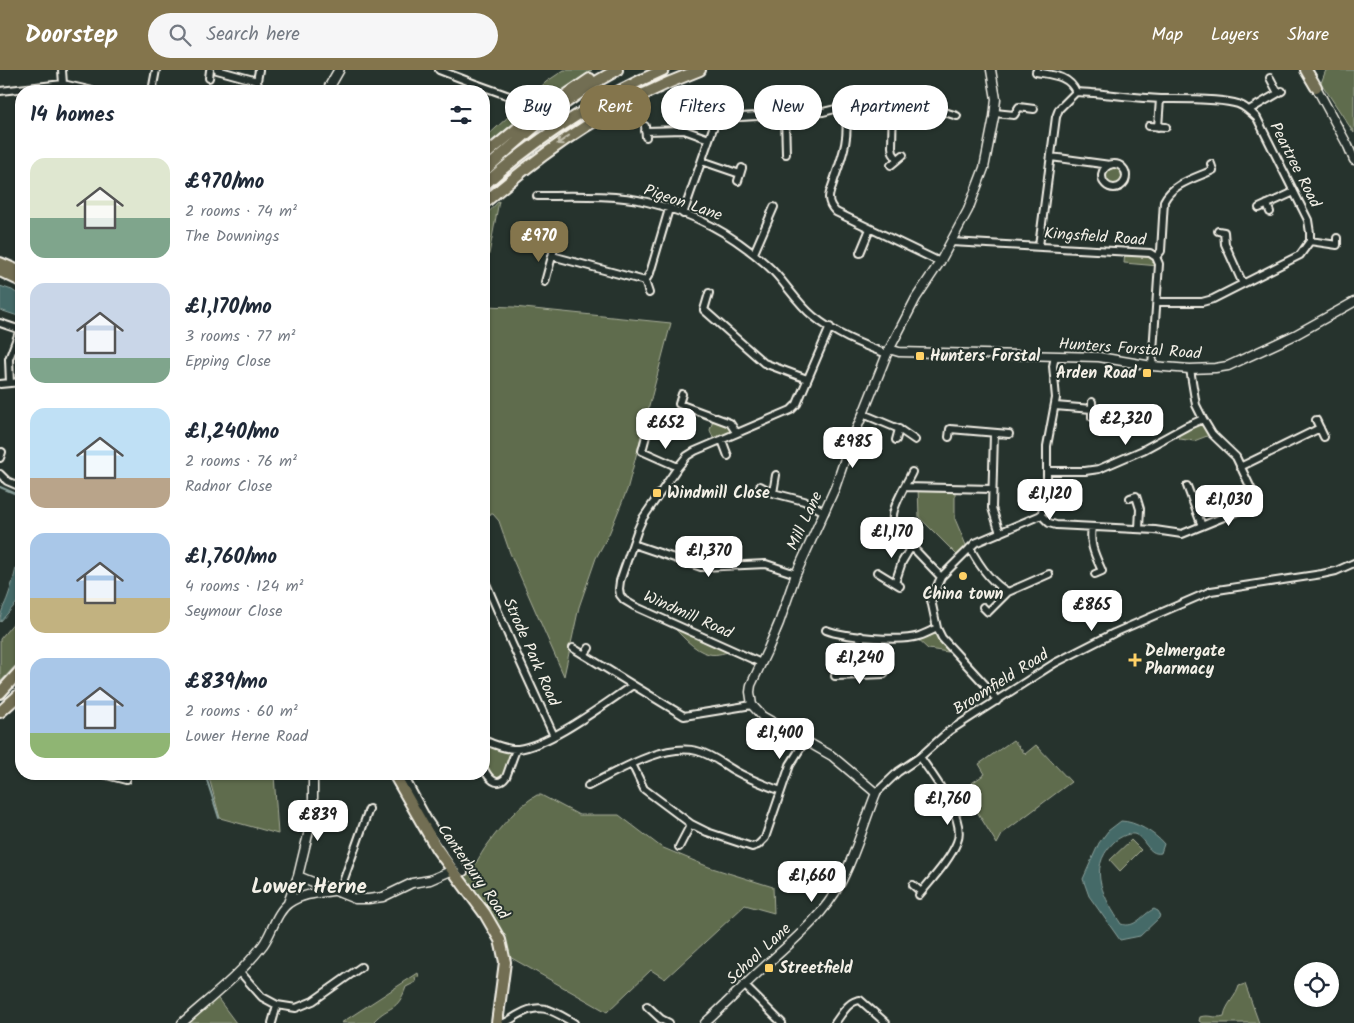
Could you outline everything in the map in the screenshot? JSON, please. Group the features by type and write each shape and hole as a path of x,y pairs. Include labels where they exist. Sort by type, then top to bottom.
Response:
{"main road":[{"path":"330,85 339,70"},
{"path":"490,151 518,128 570,91 606,70"},
{"path":"490,166 557,110 617,70"},
{"path":"490,180 518,156 566,122 613,94 663,70"},
{"path":"490,198 544,154 583,127 647,92 700,70"},
{"path":"1306,70 1316,87"},
{"path":"1313,70 1316,87"},
{"path":"0,263 15,269"},
{"path":"0,271 15,278"},
{"path":"0,693 15,677"},
{"path":"0,712 15,698"},
{"name":"Canterbury Road","path":"397,780 421,823 457,865 495,929 502,946 505,969 497,1023"}],"street":[{"path":"62,70 64,84"},
{"path":"153,85 156,70"},
{"path":"209,78 210,70"},
{"path":"217,70 257,81"},
{"path":"258,85 259,70"},
{"path":"439,70 479,85"},
{"name":"Mill Lane","path":"752,704 751,684 779,623 796,574 825,512 850,444 888,352 916,298 940,262 968,210 984,168 996,99 991,70"},
{"path":"1037,70 1036,72 1065,79 1073,85 1076,92"},
{"path":"1039,246 1056,117 1059,109 1076,92 1226,102 1239,104 1249,110 1280,92 1270,78"},
{"path":"55,85 68,85"},
{"path":"1316,87 1352,152 1354,160"},
{"path":"0,91 15,89"},
{"path":"490,89 505,94"},
{"path":"1158,127 1160,99"},
{"path":"995,113 1010,116 1014,115 1019,107 1034,109"},
{"name":"Peartree Road","path":"1249,110 1257,118 1308,220 1310,241"},
{"path":"948,113 957,116"},
{"path":"683,214 716,122 723,118 754,116"},
{"path":"1150,126 1166,127"},
{"path":"645,131 684,130 709,139"},
{"path":"785,130 786,154"},
{"path":"848,130 842,157 829,196 830,204 836,212 940,262"},
{"path":"891,165 900,157 893,153 892,130"},
{"path":"1051,156 1110,165"},
{"path":"702,161 740,174"},
{"path":"1156,257 1161,251 1164,201 1180,185 1213,170 1211,164"},
{"path":"1259,208 1294,192"},
{"name":"Pigeon Lane","path":"537,196 582,196 646,202 712,225 769,266 812,315 848,339 888,352"},
{"path":"1267,204 1270,212"},
{"path":"754,254 774,207"},
{"path":"645,281 650,273 669,209"},
{"path":"860,253 870,229"},
{"path":"1218,231 1224,232 1225,244 1243,284"},
{"path":"1158,302 1202,302 1213,299 1300,255 1310,241 1337,245 1337,238"},
{"name":"Kingsfield Road","path":"951,242 1150,253 1156,257 1159,264 1158,302 1152,366"},
{"path":"545,282 553,252 645,281"},
{"path":"645,281 649,293"},
{"path":"709,293 704,310 753,355 764,363 807,379"},
{"name":"Hunters Forstal Road","path":"888,352 1099,357 1152,366 1190,369 1228,366 1295,335 1353,305"},
{"path":"0,323 15,328"},
{"name":"Windmill Road","path":"762,663 634,606 620,595 620,581 643,518 687,456 736,432 791,410 797,404 830,327"},
{"path":"10,383 9,359 15,344"},
{"path":"997,701 989,689 942,638 937,628 931,600 941,577 975,543 1041,515 1047,496 1047,446 1055,406 1056,385 1053,366 1055,356"},
{"path":"1041,515 1049,523 1056,525 1139,529 1182,534 1258,503 1236,457 1212,434 1203,420 1196,405 1190,369"},
{"path":"0,384 15,383"},
{"path":"682,394 679,404 730,423 736,432"},
{"path":"1055,406 1092,406 1092,417"},
{"path":"864,414 899,429 915,440"},
{"path":"1047,471 1099,469 1143,450 1187,426 1203,420"},
{"path":"1316,420 1324,437"},
{"path":"1240,467 1320,428"},
{"path":"896,440 899,429"},
{"path":"949,437 950,429 1009,434"},
{"path":"994,433 992,508 1000,533"},
{"path":"646,436 642,451 678,467"},
{"path":"722,440 728,456"},
{"path":"912,472 892,516 897,531 941,577"},
{"path":"0,474 6,481 15,485"},
{"path":"773,493 776,475"},
{"path":"760,486 773,493 804,501 825,512"},
{"path":"1187,486 1202,526"},
{"path":"906,487 992,489"},
{"path":"1130,498 1136,496 1140,509 1139,529"},
{"path":"1092,527 1091,544 1102,571 1096,574"},
{"path":"633,544 701,567 766,564 796,574"},
{"path":"878,572 898,584 902,562 911,547"},
{"path":"970,548 975,558 999,588 1008,592"},
{"name":"Broomfield Road","path":"876,792 949,731 1056,663 1097,641 1202,594 1226,587 1322,574 1336,571 1354,563"},
{"path":"983,607 988,612 1008,592 1048,574"},
{"name":"Strode Park Road","path":"490,593 554,736"},
{"path":"826,630 838,635 909,638 937,628"},
{"path":"860,675 861,636"},
{"path":"573,648 684,716 752,704 762,716 832,756 876,792"},
{"path":"584,655 589,648"},
{"path":"835,676 884,674"},
{"path":"490,742 516,750 539,743 554,736 633,685"},
{"path":"632,764 644,789 691,824 707,832 752,847 758,845 765,838 790,765 805,740"},
{"path":"490,780 495,782 506,777 516,750"},
{"path":"588,786 658,753 697,750 752,779 781,791"},
{"path":"913,885 920,893 958,841 959,825 955,813 920,756"},
{"path":"182,1023 240,972 263,945 288,903 298,876 313,814 313,780"},
{"name":"Canterbury Road","path":"406,780 428,820 457,865 464,872"},
{"name":"School Lane","path":"705,1023 810,924 833,896 846,871 876,792"},
{"path":"955,813 969,804"},
{"path":"336,892 369,809"},
{"path":"679,847 691,824"},
{"path":"298,876 355,899 383,897 412,883 430,880 457,865"},
{"path":"288,903 307,894 336,892"},
{"path":"240,972 262,997 277,1005 296,1008 313,1001 361,967"},
{"path":"745,986 782,1023"},
{"path":"835,1023 850,1003 856,1000 863,1001 886,1023"},
{"path":"272,1023 277,1005"},
{"path":"647,1006 661,1019 669,1023"},
{"path":"504,1023 532,1008 540,1007 548,1008 571,1022"}],"green space":[{"path":"564,70 592,70 570,85 543,85"},
{"path":"1326,70 1354,70 1354,133 1321,83"},
{"path":"505,120 506,130 490,142 490,133"},
{"path":"1114,164 1122,168 1126,176 1122,184 1114,188 1106,184 1102,176 1106,168"},
{"path":"499,201 490,249 490,211"},
{"path":"1125,251 1150,253 1159,266 1124,263"},
{"path":"490,306 671,323 627,490 609,534 596,558 579,607 564,676 510,553 499,521 493,514 490,514"},
{"path":"714,417 730,423 736,432 715,443 710,430"},
{"path":"1198,423 1205,425 1214,436 1207,436 1194,441 1180,439 1177,432"},
{"path":"918,487 955,488 955,519 968,550 960,558 919,517"},
{"path":"15,621 15,666 0,682 0,639"},
{"path":"669,622 733,651 715,655 703,652 687,641"},
{"path":"937,628 955,653 928,649 915,637"},
{"path":"1013,740 1025,754 1036,745 1071,782 1003,833 997,844 963,789 985,774 979,764"},
{"path":"490,742 516,750 506,777 495,782 490,776"},
{"path":"210,780 274,780 278,834 220,818"},
{"path":"537,795 541,795 579,815 619,815 661,847 709,867 773,887 774,913 745,905 665,979 651,970 607,1012 508,956 459,880 472,869 498,830 523,805"},
{"path":"1131,840 1141,850 1120,871 1110,860"},
{"path":"418,973 419,977 415,978 416,982 406,987 396,1005 380,1016 374,1023 341,1023"},
{"path":"1245,984 1259,1023 1202,1023 1199,1021 1200,1017 1203,1016 1224,1016 1239,986"},
{"path":"213,992 236,1023 180,1023"}],"water":[{"path":"0,286 15,292 15,315 0,310"},
{"path":"15,574 15,605 0,622 2,611"},
{"path":"1121,821 1144,828 1164,844 1161,853 1153,852 1138,836 1128,834 1115,841 1105,853 1099,874 1101,884 1109,905 1121,924 1135,923 1154,909 1160,914 1159,918 1140,936 1120,940 1089,896 1083,879 1099,843 1108,831"}],"waterway":[{"path":"0,487 15,493"},
{"path":"207,780 219,818"}],"place":[{"name":"Hunters Forstal","path":"920,356"},
{"name":"Arden Road","path":"1147,373"},
{"name":"Windmill Close","path":"657,493"},
{"name":"China town","path":"963,576"},
{"name":"Delmergate Pharmacy","path":"1135,660"},
{"name":"Streetfield","path":"769,968"}],"district":[{"name":"Lower Herne","path":"309,887"}]}
